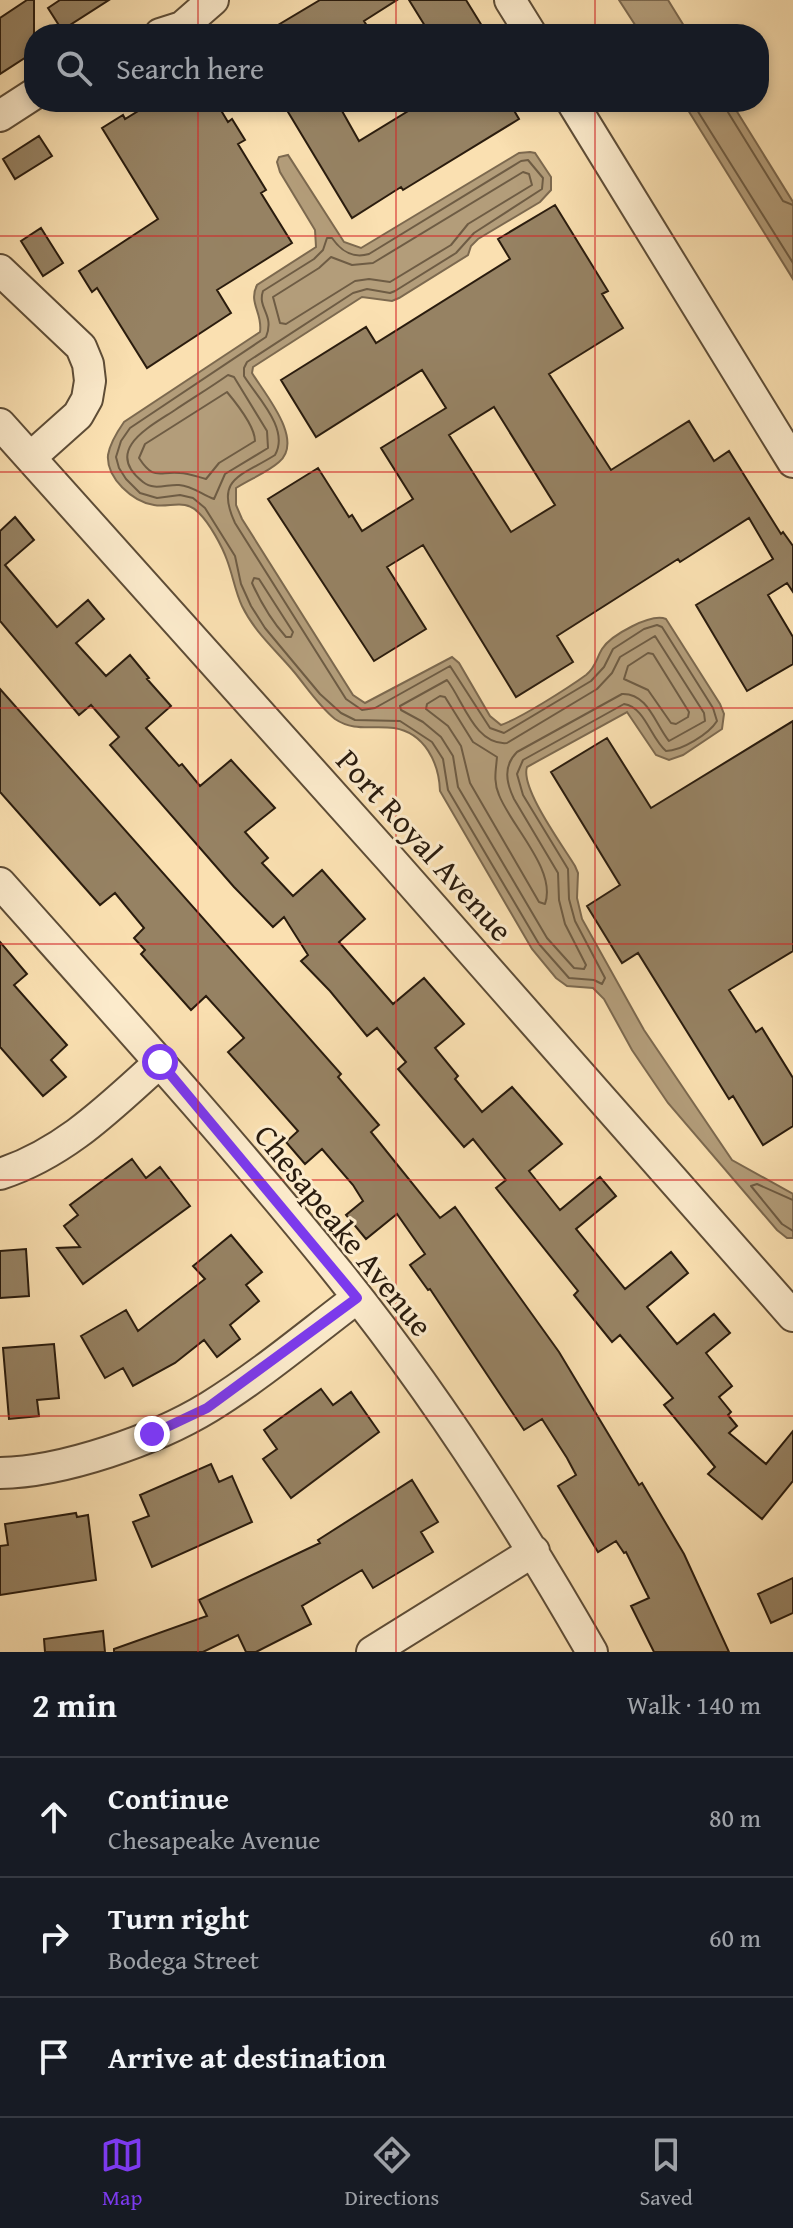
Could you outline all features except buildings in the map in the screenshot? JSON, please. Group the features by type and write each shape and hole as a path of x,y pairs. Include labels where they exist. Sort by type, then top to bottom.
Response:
{"street":[{"path":"185,24 213,0"},
{"path":"510,0 525,24"},
{"path":"0,116 24,100"},
{"path":"578,112 793,462"},
{"path":"0,270 81,347 88,364 90,381 87,399 78,415 31,457"},
{"name":"Port Royal Avenue","path":"0,424 381,848 793,1316"},
{"name":"Chesapeake Avenue","path":"0,883 160,1062 357,1298 440,1409 534,1551 592,1652"},
{"path":"0,1174 31,1162 83,1131 160,1062"},
{"path":"0,1473 24,1473 94,1457 207,1408 357,1298"},
{"path":"372,1652 534,1551"}],"water":[{"path":"619,0 668,0 683,24 635,24"},
{"path":"689,112 737,112 793,202 793,279"},
{"path":"519,153 535,153 551,177 551,190 540,202 478,239 468,255 399,298 392,301 362,297 253,367 252,373 285,429 286,453 270,469 236,488 236,505 353,695 365,703 452,657 459,663 490,716 501,725 532,710 586,675 607,643 622,632 651,619 666,619 720,704 724,714 722,729 683,755 669,760 656,755 627,712 527,767 527,776 536,802 578,873 577,898 582,919 644,1030 732,1160 793,1194 793,1238 787,1238 777,1230 668,1103 632,1050 604,999 593,988 567,986 556,978 532,949 440,791 437,770 422,743 405,731 349,725 329,714 247,616 225,554 203,518 188,506 160,506 138,499 122,488 109,464 110,446 124,422 260,332 254,297 257,285 316,247 315,230 280,172 279,157 288,155 344,242 361,248"}],"route":[{"path":"152,1434 207,1408 357,1298 160,1062"}]}
